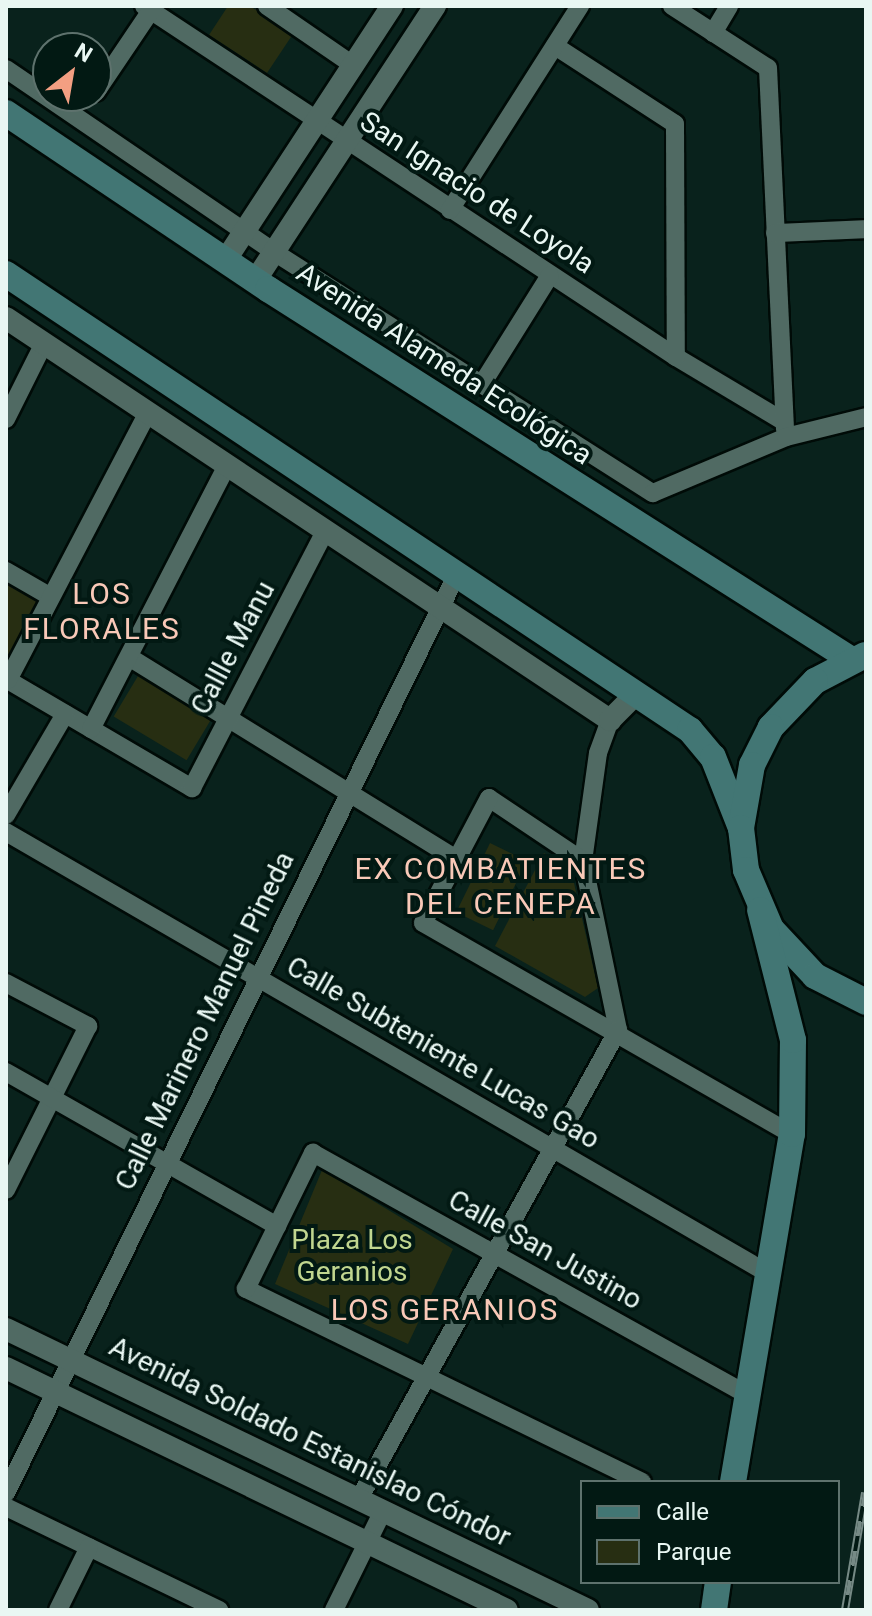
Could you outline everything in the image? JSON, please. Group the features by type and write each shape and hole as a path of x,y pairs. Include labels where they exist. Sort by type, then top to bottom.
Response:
{"main road":[{"name":"Avenida Alameda Ecológica","path":"6,114 255,281 637,525 859,658"},
{"path":"6,274 690,730 713,757 741,828 746,870 760,910 793,1040 792,1134 733,1480"},
{"path":"741,828 750,771 771,727 815,681 859,658"},
{"path":"760,910 798,962 833,988 866,1002"},
{"path":"714,1610 718,1584"}],"street":[{"path":"267,6 353,65"},
{"path":"225,261 242,230 392,6"},
{"path":"255,281 435,6"},
{"path":"450,210 580,6"},
{"path":"672,6 768,68 784,429"},
{"path":"713,33 729,6"},
{"path":"112,67 150,7"},
{"name":"San Ignacio de Loyola","path":"150,7 346,141 784,429"},
{"path":"555,46 675,124 676,357"},
{"name":"Avenida Alameda Ecológica","path":"6,69 274,252 653,493"},
{"path":"78,118 82,112"},
{"path":"775,233 866,229"},
{"path":"482,384 550,275"},
{"path":"6,318 437,609 610,720"},
{"path":"6,419 44,343"},
{"path":"148,412 7,680 91,729 227,466"},
{"path":"637,525 653,493 784,429 866,417"},
{"name":"Callle Manu","path":"91,729 192,788 324,533"},
{"path":"6,571 51,597"},
{"name":"Calle Marinero Manuel Pineda","path":"6,1493 437,609 457,574"},
{"path":"129,657 349,790 456,859"},
{"path":"359,1499 618,1030 583,861 598,753 610,720 636,694"},
{"path":"6,815 65,714"},
{"path":"583,861 489,798 423,923 618,1030 792,1134"},
{"name":"Calle Subteniente Lucas Gao","path":"6,832 769,1274"},
{"path":"6,983 88,1026 6,1190"},
{"path":"6,1072 277,1226 246,1289 638,1480"},
{"name":"Calle San Justino","path":"277,1226 313,1153 749,1396"},
{"name":"Avenida Soldado Estanislao Cóndor","path":"6,1329 588,1610"},
{"path":"6,1368 507,1610"},
{"path":"6,1507 89,1547 196,1605 219,1610"},
{"path":"334,1610 383,1511"},
{"path":"58,1610 89,1547"}],"green space":[{"path":"228,6 250,6 293,34 267,73 209,35"},
{"path":"6,577 40,596 6,663"},
{"path":"141,671 214,715 187,760 114,716"},
{"path":"490,843 527,861 493,930 456,912"},
{"path":"544,853 571,870 598,988 585,997 495,946"},
{"name":"Plaza Los Geranios","path":"322,1170 453,1249 408,1344 275,1284"}],"railway":[{"path":"845,1610 865,1493"}],"district":[{"name":"LOS FLORALES","path":"102,611"},
{"name":"EX COMBATIENTES DEL CENEPA","path":"501,886"},
{"name":"LOS GERANIOS","path":"445,1310"}]}
